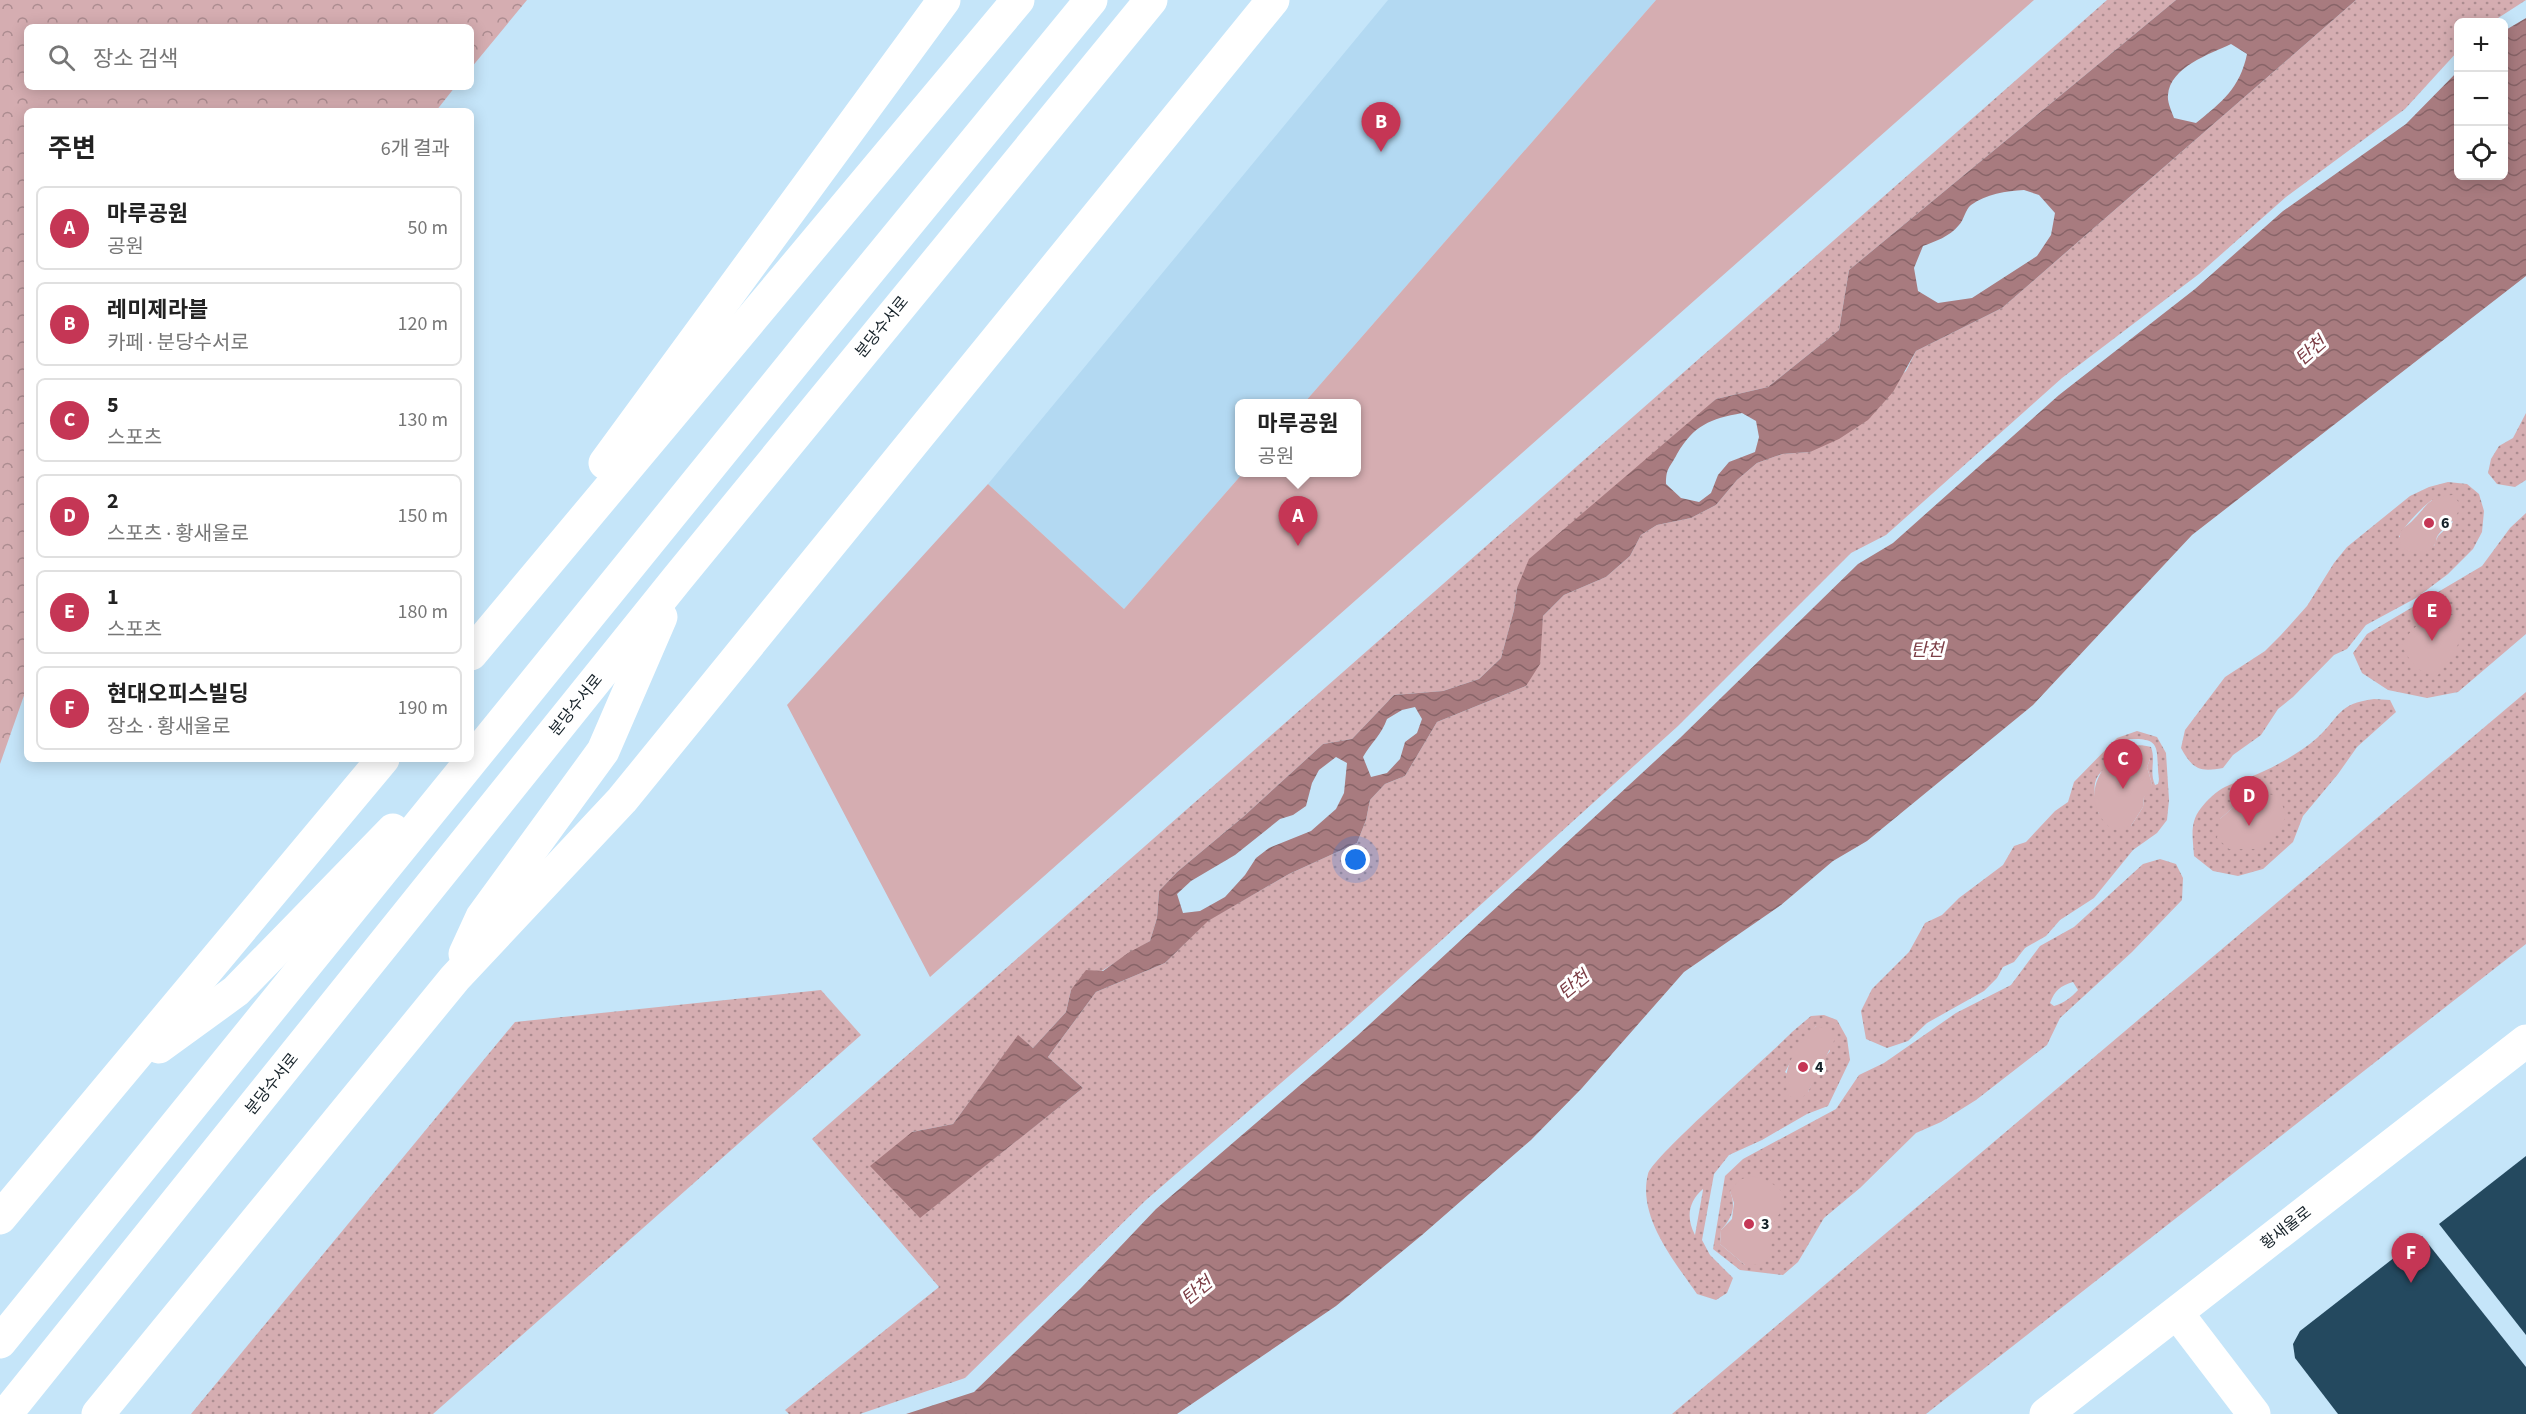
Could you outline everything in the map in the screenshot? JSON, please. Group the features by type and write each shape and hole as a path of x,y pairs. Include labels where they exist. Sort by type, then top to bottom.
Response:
{"main road":[{"path":"474,641 944,0"},
{"path":"474,650 1018,0"},
{"path":"474,759 1091,0"},
{"name":"분당수서로","path":"6,1414 677,579 1151,0"},
{"path":"98,1414 455,978 622,800 1273,0"},
{"path":"455,978 482,917 603,751 677,579"},
{"path":"0,1218 380,762"},
{"path":"0,1342 472,762"},
{"path":"118,1077 236,991 390,833 454,784"},
{"name":"황새울로","path":"2046,1414 2526,1041"},
{"path":"2177,1313 2254,1414"}],"shaded area":[{"path":"1388,0 1656,0 1307,399 1235,399 1235,477 1240,477 1124,609 988,484"}],"green space":[{"path":"0,0 527,0 474,64 474,24 24,24 24,90 453,90 438,108 24,108 24,696 0,764"},
{"path":"1656,0 2034,0 930,977 787,705 988,484 1124,609 1240,477 1361,477 1361,399 1307,399"},
{"path":"2107,0 2176,0 1849,270 1839,330 1768,387 1716,399 1517,588 1514,610 1501,658 1479,679 1443,691 1394,695 1352,739 1323,744 1243,817 1177,872 1159,891 1157,918 1150,941 1071,990 1066,1012 1033,1048 1018,1036 953,1124 912,1132 920,1217 1083,1088 1048,1057 1096,992 1165,963 1207,921 1289,874 1357,843 1366,820 1370,800 1385,784 1405,776 1437,722 1526,686 1540,640 1543,616 1564,595 1606,577 1630,556 1641,535 1657,525 1691,518 1716,505 1737,480 1757,463 1782,454 1810,452 1906,371 1916,351 2002,308 2356,0 2526,0 2498,18 2454,18 2454,55 2405,109 2286,197 2199,274 2062,378 1886,535 1851,553 1678,726 1349,1024 1146,1200 965,1378 860,1414 789,1414 785,1410 939,1287 812,1139"},
{"path":"2526,413 2526,480 2515,487 2497,484 2488,473 2491,459 2499,446 2513,438"},
{"path":"2448,482 2467,484 2479,494 2484,511 2482,532 2473,549 2448,574 2416,598 2366,625 2347,649 2334,655 2278,709 2261,735 2233,755 2223,768 2208,770 2193,765 2181,748 2185,730 2225,677 2265,651 2281,635 2307,606 2347,547 2410,496 2429,487","holes":["2432,500 2453,522 2438,536 2434,546 2399,537 2413,517"]},
{"name":"6","path":"2453,495 2460,504 2459,510 2455,518 2438,535 2432,548 2419,553 2401,547 2402,530 2427,505 2439,497"},
{"path":"2526,513 2526,634 2458,692 2427,698 2388,690 2362,673 2353,653 2367,634 2482,566 2510,528"},
{"path":"2453,615 2459,621 2461,628 2458,645 2438,675 2420,670 2402,646 2406,638 2422,623 2436,617"},
{"path":"2526,692 2526,944 1926,1414 1672,1414"},
{"path":"2390,700 2396,712 2357,747 2303,816 2293,842 2263,869 2238,876 2213,871 2194,856 2195,819 2201,808 2215,793 2269,769 2298,752 2317,738 2346,708 2362,701","holes":["2265,793 2220,819 2247,795"]},
{"path":"2137,731 2157,737 2166,753 2169,800 2167,820 2157,833 2133,850 2094,898 2060,920 2046,936 2025,948 2014,962 2003,967 1997,978 1984,991 1927,1023 1908,1041 1887,1048 1866,1039 1861,1011 1872,989 1909,952 1925,923 1942,915 1959,898 2003,865 2014,846 2026,842 2055,811 2068,802 2074,782 2117,738","holes":["2130,739 2146,740 2154,745 2157,754 2158,784 2155,785 2153,780 2151,747 2119,746","2150,759 2147,767 2152,784 2144,797 2143,807 2131,826 2099,814 2095,797 2098,776 2113,766"]},
{"path":"2139,746 2149,749 2150,759 2147,767 2152,784 2150,794 2144,797 2143,807 2131,826 2113,830 2102,819 2096,806 2094,793 2097,780 2103,769 2113,759"},
{"path":"2265,793 2280,797 2286,817 2276,833 2257,849 2229,849 2217,838 2220,819 2247,795"},
{"path":"2160,859 2176,864 2183,878 2182,900 2132,952 2060,1018 2047,1045 1976,1100 1941,1122 1916,1133 1860,1188 1824,1218 1798,1262 1783,1275 1740,1270 1713,1249 1725,1176 1743,1159 1836,1109 1859,1075 1884,1063 1956,1013 2011,985 2040,946 2074,927 2143,864","holes":["2073,982 2078,990 2073,995 2054,1006 2050,1003 2058,989","1730,1191 1775,1219 1745,1265 1720,1244 1721,1230 1732,1212 1733,1202"]},
{"path":"821,990 861,1035 433,1414 191,1414 515,1022"},
{"path":"1824,1015 1837,1020 1847,1038 1850,1060 1828,1106 1807,1114 1762,1140 1729,1155 1714,1174 1702,1240 1710,1255 1733,1278 1727,1293 1716,1300 1697,1294 1669,1253 1653,1222 1646,1190 1648,1174 1669,1148 1811,1016","holes":["1816,1026 1830,1051 1821,1062 1808,1092 1785,1072 1800,1045","1703,1190 1695,1235 1690,1222 1690,1211 1694,1199"]},
{"name":"4","path":"1816,1026 1826,1029 1835,1039 1808,1092 1800,1100 1789,1096 1786,1087 1788,1068 1803,1040"},
{"name":"3","path":"1751,1176 1769,1182 1784,1194 1783,1208 1769,1230 1772,1253 1761,1264 1745,1265 1720,1244 1721,1230 1732,1219 1734,1203 1730,1191 1739,1180"}],"water":[{"path":"2176,0 2356,0 2002,308 1916,351 1893,392 1868,420 1839,439 1810,452 1782,454 1757,463 1737,480 1716,505 1691,518 1657,525 1641,535 1630,556 1606,577 1564,595 1543,616 1540,664 1526,686 1437,722 1405,776 1385,784 1370,800 1366,820 1357,843 1289,874 1208,921 1165,963 1096,992 1048,1057 1083,1088 920,1218 870,1166 912,1132 953,1124 1018,1035 1033,1048 1066,1012 1071,990 1086,970 1103,971 1150,941 1157,918 1159,891 1177,872 1243,817 1323,744 1352,739 1394,695 1443,691 1479,679 1501,658 1514,610 1517,588 1529,559 1716,399 1768,387 1839,330 1849,270","holes":["2231,44 2247,54 2240,76 2222,101 2196,123 2174,118 2169,104 2170,85 2183,69 2202,57","2024,190 2039,195 2055,213 2051,235 2037,256 1972,298 1938,303 1918,291 1914,268 1923,246 1951,233 1961,223 1971,205 1996,194","1742,413 1756,421 1759,437 1755,452 1729,462 1718,475 1711,493 1699,502 1681,498 1666,484 1666,478 1683,444 1704,425","1415,707 1422,719 1417,733 1405,742 1400,759 1387,773 1371,777 1363,757 1387,719 1402,710","1336,757 1347,763 1344,793 1336,809 1311,831 1269,848 1256,858 1245,875 1225,897 1200,911 1183,913 1177,894 1191,881 1235,855 1280,819 1293,815 1306,806 1312,783 1319,770"]},
{"name":"탄천","path":"2526,18 2526,276 2192,535 2033,705 1867,841 1833,861 1781,905 1684,972 1582,1088 1531,1140 1422,1235 1336,1306 1177,1414 906,1414 974,1392 1081,1288 1156,1209 1357,1036 1680,738 1858,564 1893,543 2059,395 2195,289 2283,211 2406,124 2454,75 2454,180 2508,180 2508,29"}],"building":[{"path":"2526,1156 2526,1335 2439,1224"},
{"path":"2422,1236 2526,1367 2526,1414 2338,1414 2295,1358 2293,1344 2300,1331"}],"place":[{"name":"레미제라블","path":"1381,152"},
{"name":"6","path":"2429,523"},
{"name":"마루공원","path":"1298,546"},
{"name":"1","path":"2432,641"},
{"name":"5","path":"2123,789"},
{"name":"2","path":"2249,826"},
{"name":"4","path":"1803,1067"},
{"name":"3","path":"1749,1224"},
{"name":"현대오피스빌딩","path":"2411,1283"}]}
